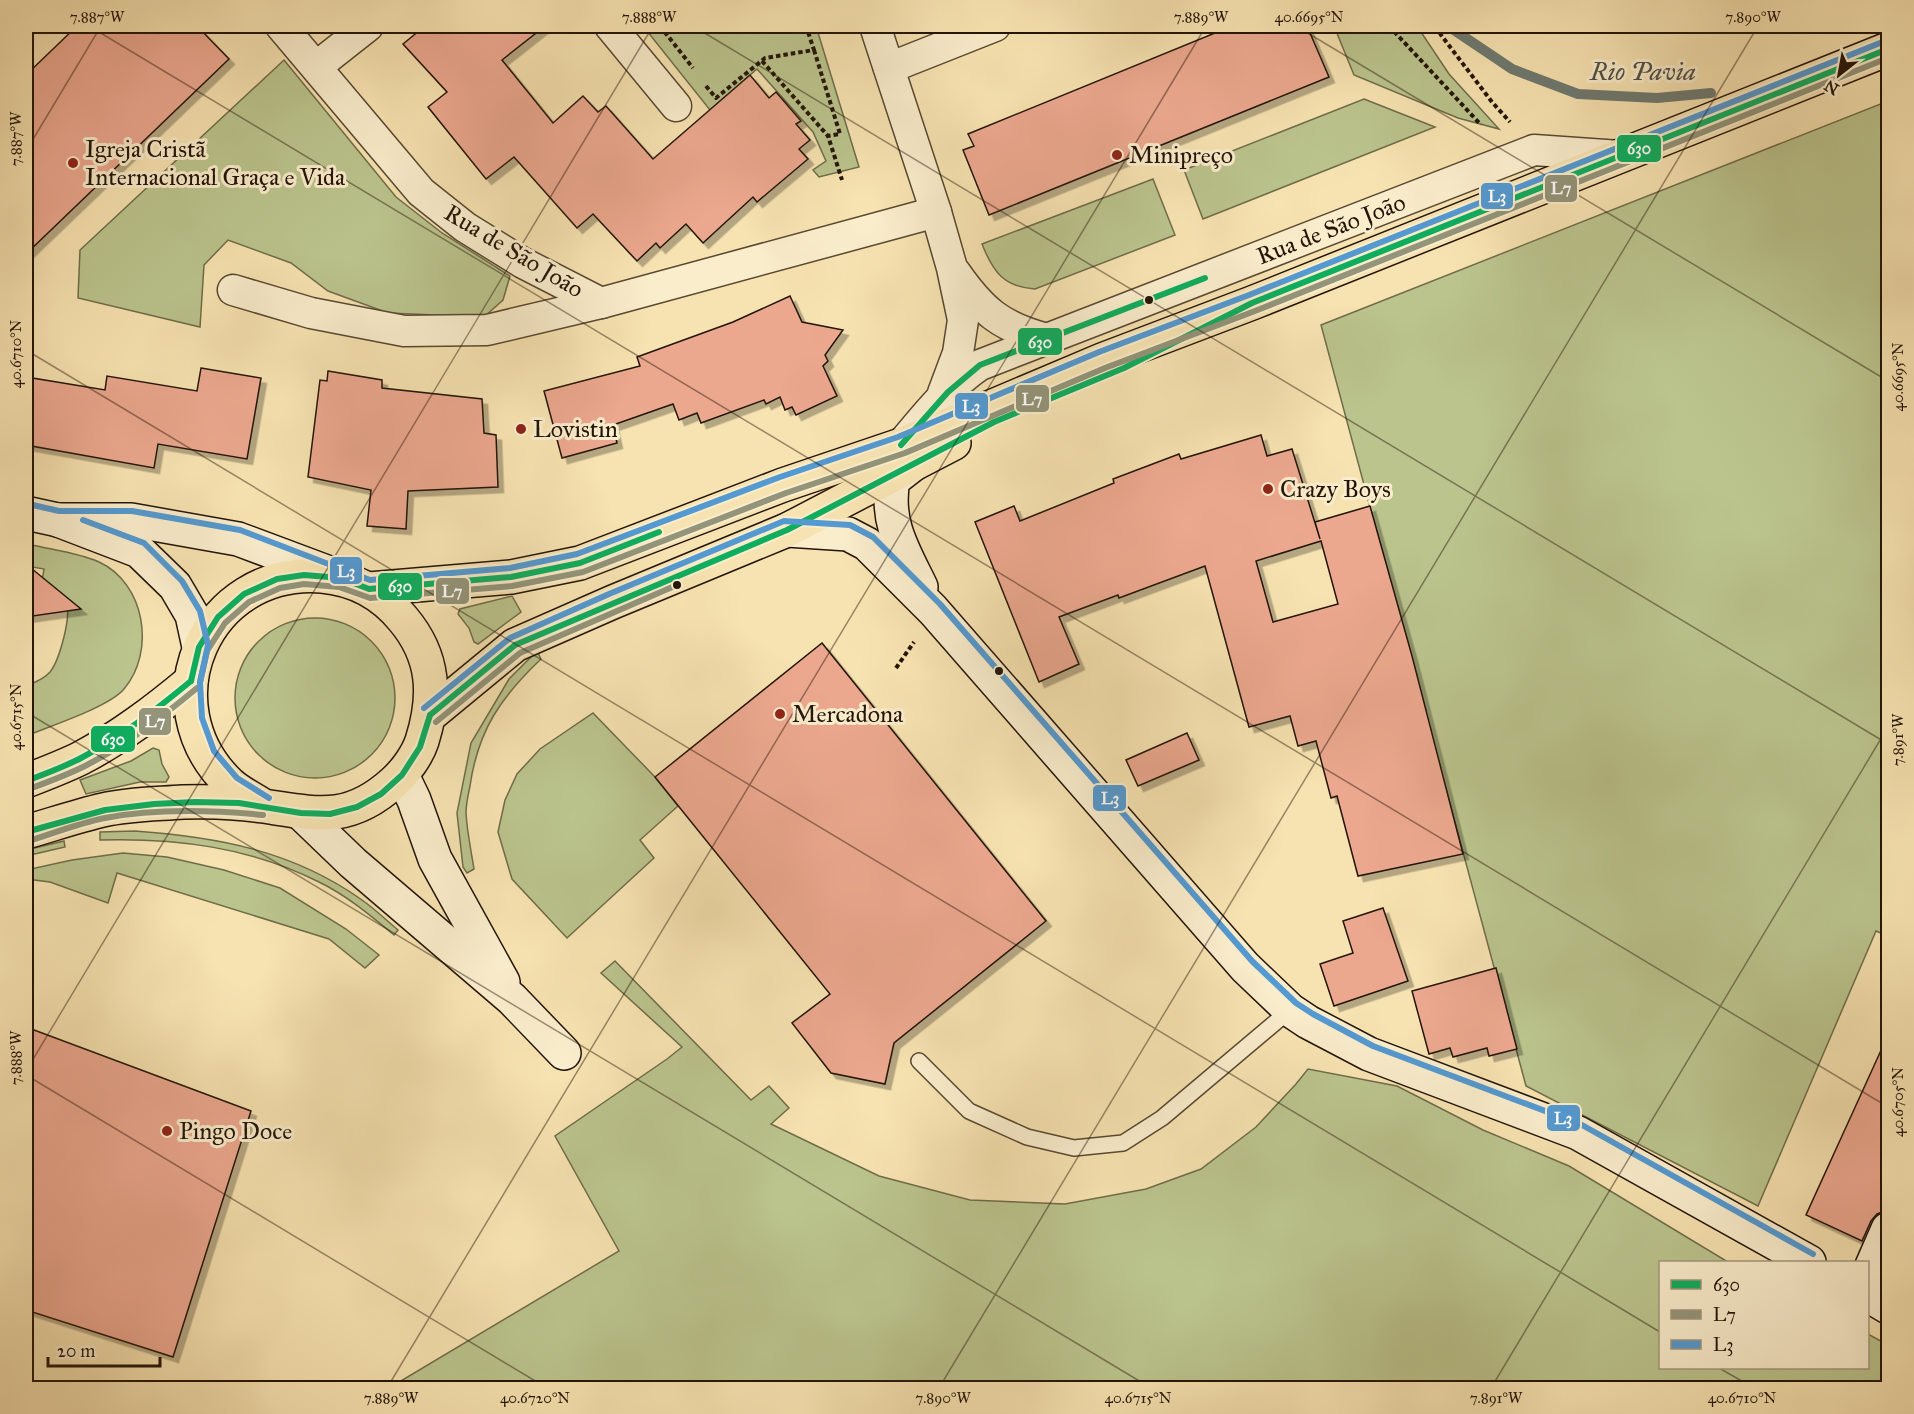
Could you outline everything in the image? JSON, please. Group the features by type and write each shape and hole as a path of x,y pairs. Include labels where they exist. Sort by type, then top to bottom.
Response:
{"main road":[{"path":"264,806 231,785 206,756 192,720 190,681 199,647 218,617 244,594 277,579 304,575 355,584 462,583 511,577 580,562 783,485 906,455 994,422 1124,368 1252,303 1888,50"},
{"path":"430,715 515,645 787,530 906,455"},
{"path":"26,832 105,810 154,804 239,803 301,813 330,814 357,807 381,794 402,775 420,747 430,715 432,685 425,656 412,629 393,606 355,584"},
{"path":"26,781 80,758 117,737 151,714 190,681"}],"street":[{"name":"Rua de São João","path":"282,26 421,192 475,233 523,263 600,303 936,212 952,268 963,320 962,335 943,395 906,455"},
{"path":"316,67 368,26"},
{"path":"610,26 676,106"},
{"path":"875,26 936,212"},
{"path":"889,68 994,26"},
{"name":"Rua de São João","path":"943,395 961,378 980,366 1534,150 1620,156"},
{"name":"Rua de São João","path":"952,268 971,296 993,317 1024,333 1047,339"},
{"path":"233,290 311,313 404,331 487,330 600,303"},
{"path":"906,455 893,480 890,498 894,528 933,610"},
{"path":"26,513 58,520 140,551 175,586 192,615 199,647"},
{"path":"58,520 131,520 238,539 355,584"},
{"path":"787,530 848,534 867,544 933,610 1245,967 1290,1010 1308,1022 1370,1054 1578,1133 1805,1261"},
{"path":"402,775 414,800 435,859 512,999"},
{"path":"301,813 353,863 512,999 564,1053"},
{"path":"1869,1273 1888,1229"},
{"path":"1869,1296 1888,1307"}],"lane":[{"path":"919,1061 969,1111 1027,1137 1074,1148 1124,1143 1162,1118 1290,1010"}],"path":[{"path":"660,26 695,71"},
{"path":"806,26 840,134 828,136"},
{"path":"1389,26 1481,125"},
{"path":"1436,26 1492,102 1534,150"},
{"path":"702,80 716,98 765,58 814,50"},
{"path":"762,61 828,136 842,180"}],"green space":[{"path":"643,26 816,26 859,167 819,177 813,170 826,161 813,132 757,69 710,110"},
{"path":"1334,26 1417,26 1449,74 1499,129 1458,118 1354,75"},
{"path":"284,60 396,197 442,233 510,276 503,300 484,317 388,313 328,291 291,263 228,240 204,265 200,327 78,298 80,250"},
{"path":"1364,99 1435,127 1203,219 1184,170"},
{"path":"1888,101 1888,936 1876,931 1758,1206 1526,1086 1321,325"},
{"path":"1153,179 1175,235 1035,289 1015,285 1001,276 995,270 982,244"},
{"path":"32,545 83,556 115,572 127,585 136,601 141,619 142,638 140,656 134,673 124,689 116,696 93,709 26,736 26,686 45,677 54,666 64,638 67,618 64,600 42,581 44,569 27,566"},
{"path":"512,596 521,612 478,644 474,642 469,628 458,614 460,609"},
{"path":"315,618 331,619 346,624 360,631 372,641 382,653 389,667 394,682 394,714 389,729 382,743 372,755 360,765 346,772 331,777 315,778 299,777 284,772 270,765 258,755 248,743 241,729 236,714 235,698 236,682 241,667 248,653 258,641 270,631 284,624 299,619"},
{"path":"537,651 541,659 503,701 485,731 479,748 466,807 474,869 467,873 463,867 457,813 471,743 509,679"},
{"path":"593,713 655,777 678,806 640,840 654,858 567,938 512,879 498,832 505,800 517,774 540,749"},
{"path":"153,748 159,750 162,764 169,777 166,782 140,782 86,794 80,780 131,761"},
{"path":"135,831 196,837 254,849 282,858 336,883 367,903 398,930 394,935 358,906 329,887 266,860 184,843 100,840 100,832"},
{"path":"64,841 65,847 26,856 26,850"},
{"path":"123,853 167,857 224,870 280,888 346,929 379,955 365,968 329,939 117,873 108,903 50,882 26,879 26,870 72,860"},
{"path":"615,961 751,1100 769,1086 789,1108 771,1124 879,1176 970,1200 1065,1204 1146,1189 1201,1169 1256,1127 1308,1069 1397,1086 1483,1130 1569,1166 1726,1261 1659,1261 1659,1369 1869,1369 1869,1335 1888,1345 1888,1388 389,1388 619,1251 555,1136 682,1047 601,973"}],"building":[{"name":"Igreja Cristã Internacional Graça e Vida","path":"77,26 197,26 229,59 26,254 26,75"},
{"path":"425,26 545,26 502,60 553,123 583,96 598,112 606,106 653,159 750,75 769,98 776,92 801,121 796,124 810,140 799,149 808,159 757,202 753,197 703,243 686,224 660,248 656,243 637,261 593,214 577,228 514,157 486,179 428,107 447,92 403,44"},
{"path":"1232,26 1307,26 1329,77 989,215 963,150 974,146 968,134"},
{"path":"790,296 802,322 843,330 825,355 828,361 823,366 837,396 796,415 792,407 785,410 780,397 766,404 764,400 701,423 697,413 679,420 673,404 613,425 617,443 562,458 544,391 640,366 637,357 733,322"},
{"path":"201,368 261,378 247,459 158,444 154,468 26,445 26,377 105,390 107,376 197,391"},
{"path":"328,371 382,380 382,388 482,399 484,433 496,435 498,487 408,491 406,529 367,526 371,490 308,477 320,380 327,381"},
{"path":"1261,435 1267,456 1292,449 1320,539 1315,522 1370,506 1412,656 1463,854 1358,876 1337,796 1331,798 1316,741 1298,746 1290,716 1249,727 1205,566 1119,598 1118,595 1059,617 1079,664 1039,682 975,522 1014,506 1020,521 1114,483 1113,479 1179,454 1181,459","holes":["1321,541 1338,604 1273,622 1256,561"]},
{"path":"26,564 81,609 26,617"},
{"path":"822,643 1046,921 894,1043 885,1084 831,1073 792,1023 830,994 655,777"},
{"path":"1187,733 1199,760 1138,786 1126,760"},
{"path":"1383,908 1408,981 1334,1006 1320,964 1353,953 1343,921"},
{"path":"1496,968 1517,1049 1489,1056 1487,1048 1453,1057 1450,1048 1429,1054 1412,991"},
{"path":"26,1027 251,1111 173,1357 26,1310"},
{"path":"1888,1035 1888,1203 1885,1211 1877,1214 1871,1221 1862,1241 1806,1215"}],"waterway":[{"name":"Rio Pavia","path":"1448,26 1512,69 1578,94 1657,98 1711,93"}],"transit line":[{"name":"L3","path":"28,504 59,511 132,511 240,530 370,580 510,568 577,554 780,477 898,437 1099,352 1249,295 1885,41"},
{"name":"630","path":"430,715 515,645 787,530 994,422 1124,368 1252,303 1888,49"},
{"name":"L7","path":"200,683 207,651 225,623 249,602 280,588 304,584 339,587 370,598 512,586 583,572 786,493 905,453 1105,368 1255,311 1888,58"},
{"name":"630","path":"901,445 948,392 980,365 1205,278"},
{"name":"L3","path":"83,520 144,543 182,581 200,611 208,645 200,682 202,718 214,751 237,778 269,798"},
{"name":"L3","path":"424,708 510,638 609,594 784,521 850,525 873,537 940,604 1252,961 1296,1003 1373,1046 1582,1125 1813,1254"},
{"name":"630","path":"191,681 199,647 218,617 244,594 277,579 304,575 341,578 369,589 511,577 580,563 659,532"},
{"name":"L7","path":"436,722 520,653 677,585"},
{"name":"630","path":"26,781 96,750 152,712 191,681"},
{"name":"L7","path":"29,789 78,769 115,749 157,720 197,688"},
{"name":"630","path":"26,832 105,810 154,804 239,803 301,813 330,814 357,807 381,794 402,775 420,747 430,715"},
{"name":"L7","path":"29,841 86,823 125,815 184,811 263,815"}],"place":[{"name":"Minipreço","path":"1117,155"},
{"name":"Igreja Cristã Internacional Graça e Vida","path":"73,163"},
{"name":"Lovistin","path":"521,429"},
{"name":"Crazy Boys","path":"1268,489"},
{"name":"Mercadona","path":"780,714"},
{"name":"Pingo Doce","path":"167,1131"}]}
